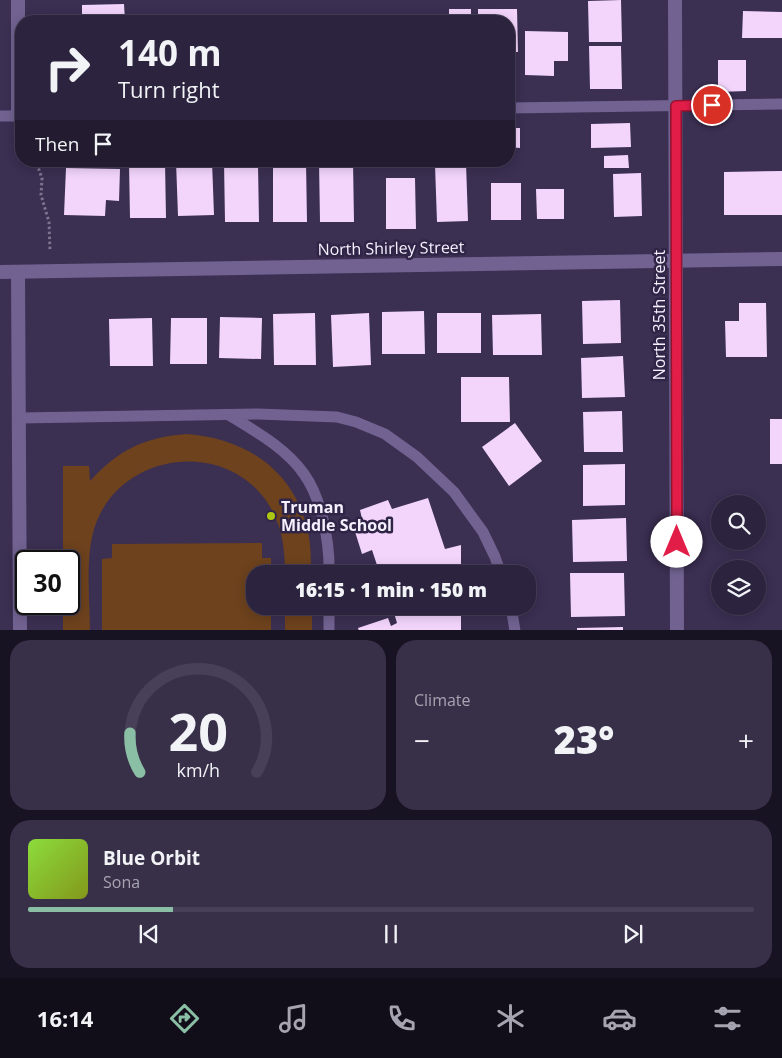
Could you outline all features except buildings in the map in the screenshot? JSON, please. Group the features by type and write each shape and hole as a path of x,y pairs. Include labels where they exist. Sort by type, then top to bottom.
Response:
{"street":[{"path":"18,0 18,15"},
{"name":"North 35th Street","path":"675,0 677,630"},
{"name":"North Shirley Street","path":"0,272 782,259"},
{"path":"18,272 20,630"}],"lane":[{"path":"515,108 782,104"},
{"path":"0,116 15,116"},
{"path":"227,414 280,448 304,474 317,498 330,565"},
{"path":"20,418 258,414 337,418 362,424 384,434 417,457 454,492 483,532 496,565"},
{"path":"329,615 329,630"},
{"path":"512,615 515,630"}],"path":[{"path":"38,167 42,178 42,195 50,222 50,251"}],"shaded area":[{"path":"187,434 226,442 260,458 275,470 298,502 310,540 311,565 285,565 283,546 276,519 267,502 249,483 228,470 205,463 180,462 156,467 134,477 115,493 100,514 91,541 89,556 90,630 63,630 63,615 80,615 80,550 63,550 63,466 89,466 90,481 100,470 122,453 145,442"},
{"path":"262,543 262,558 271,558 271,565 246,565 246,615 271,615 271,630 102,630 102,559 112,558 112,544"},
{"path":"285,615 312,615 312,630 285,630"}],"place":[{"name":"Truman Middle School","path":"271,516"}],"route":[{"path":"677,542 676,106 712,105"}]}
